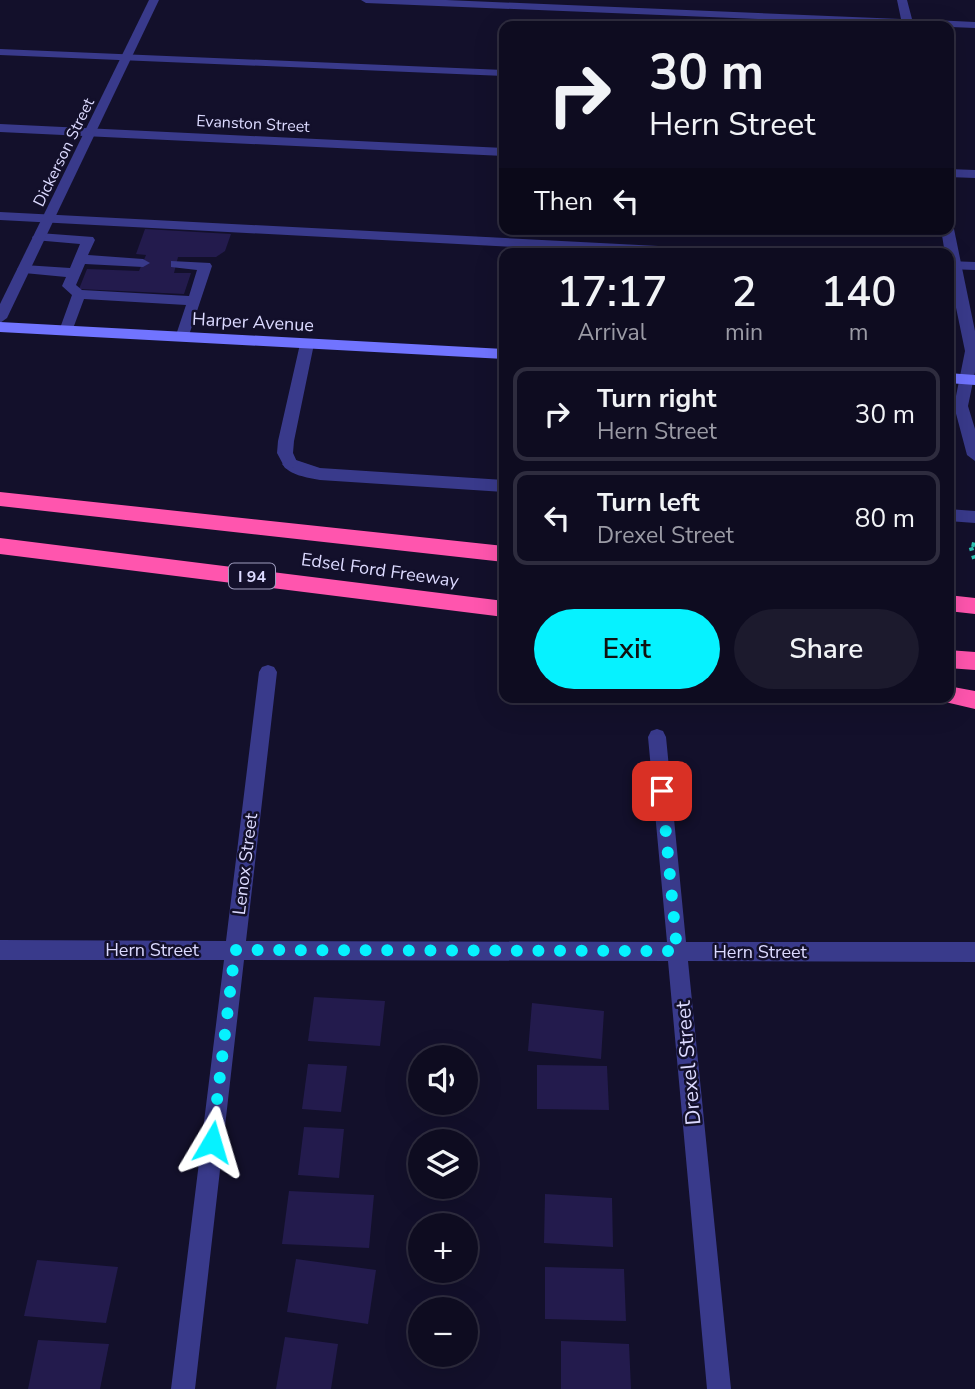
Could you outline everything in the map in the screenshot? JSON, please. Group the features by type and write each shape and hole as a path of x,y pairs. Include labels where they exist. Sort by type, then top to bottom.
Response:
{"highway":[{"name":"Edsel Ford Freeway","path":"0,499 499,553"},
{"name":"Edsel Ford Freeway","path":"0,546 283,579 499,608"},
{"path":"954,604 975,606"},
{"path":"954,659 975,661"},
{"path":"954,696 975,701"}],"main road":[{"name":"Harper Avenue","path":"0,327 499,354"}],"street":[{"name":"Dickerson Street","path":"0,318 154,0"},
{"path":"366,0 839,21"},
{"path":"902,0 906,21"},
{"path":"954,25 975,25"},
{"path":"0,52 499,73"},
{"name":"Evanston Street","path":"0,128 499,152"},
{"path":"954,173 975,174"},
{"path":"0,216 621,248"},
{"path":"39,237 88,240 69,286 79,294 149,295 194,300"},
{"path":"176,264 205,266 182,338"},
{"path":"24,270 137,265"},
{"path":"954,265 975,266"},
{"path":"954,277 972,351 971,379 961,406 975,455"},
{"path":"66,331 79,294"},
{"path":"307,344 286,441 285,453 290,464 303,471 320,474 499,486"},
{"path":"954,515 975,517"},
{"name":"Lenox Street","path":"183,1389 268,672"},
{"name":"Drexel Street","path":"657,737 719,1389"},
{"name":"Hern Street","path":"0,950 975,953"}],"path":[{"path":"975,545 970,544 975,561"}],"building":[{"path":"145,229 231,234 225,251 216,257 178,257 174,273 191,273 184,294 79,289 87,269 139,271 146,255 136,254"},
{"path":"314,997 385,1001 380,1046 308,1041"},
{"path":"532,1003 604,1011 601,1059 528,1051"},
{"path":"308,1064 347,1066 341,1112 302,1109"},
{"path":"537,1065 607,1066 609,1110 537,1109"},
{"path":"304,1127 344,1129 339,1178 298,1175"},
{"path":"289,1191 374,1195 369,1248 282,1244"},
{"path":"545,1194 612,1198 613,1247 544,1243"},
{"path":"296,1259 376,1270 368,1324 287,1312"},
{"path":"37,1260 118,1267 106,1323 24,1316"},
{"path":"545,1267 624,1269 626,1321 545,1319"},
{"path":"285,1337 338,1344 331,1389 276,1389"},
{"path":"38,1340 109,1344 100,1389 28,1389"},
{"path":"561,1341 629,1344 631,1389 561,1389"}],"route":[{"path":"212,1142 235,950 677,951 662,791"}]}
